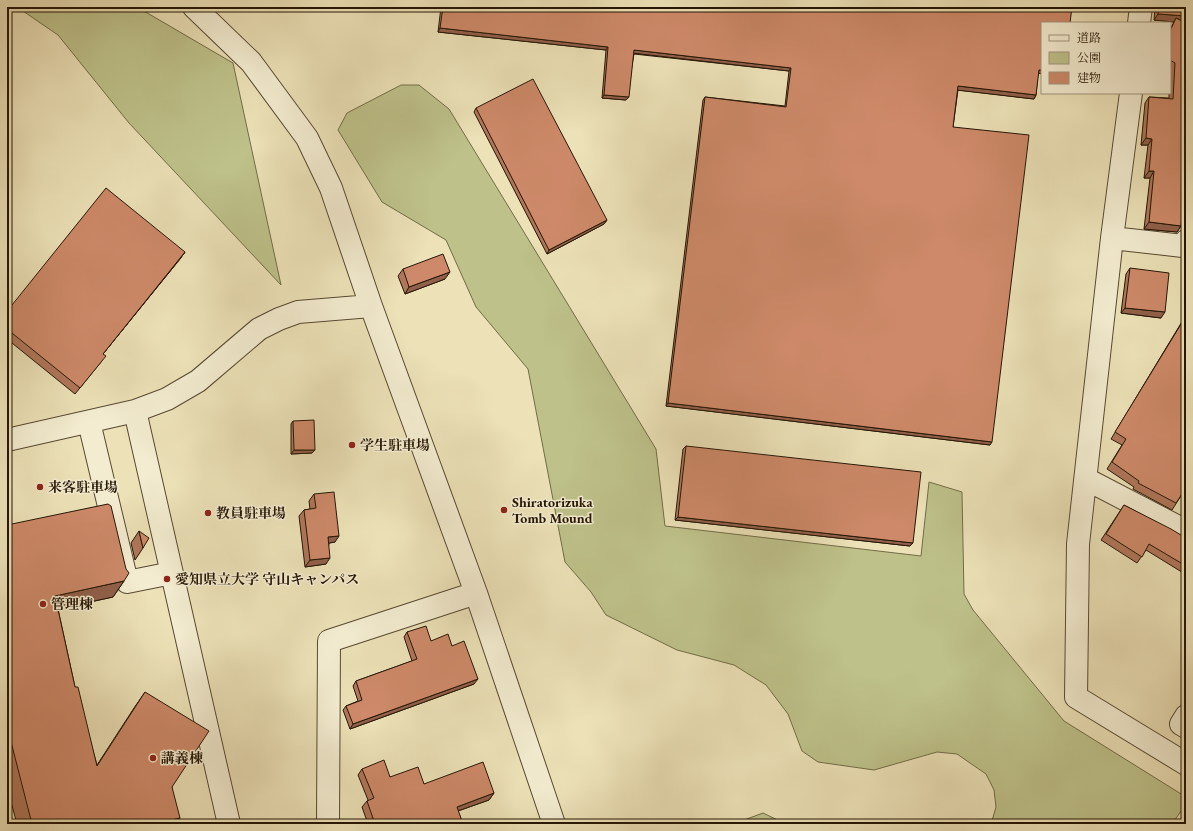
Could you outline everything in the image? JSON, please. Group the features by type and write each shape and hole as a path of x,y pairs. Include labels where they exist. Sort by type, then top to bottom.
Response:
{"street":[{"path":"194,7 252,62 307,138 331,188 371,306 476,593 554,824"},
{"path":"1139,22 1141,7"},
{"path":"1130,94 1112,238 1078,544 1076,697 1186,764"},
{"path":"1112,238 1183,246 1186,241"},
{"path":"7,440 135,411 167,399 198,381 259,330 279,319 298,312 371,306"},
{"path":"135,411 229,824"},
{"path":"89,422 127,582 172,572"},
{"path":"1086,479 1186,531"},
{"path":"328,824 329,641 476,593"},
{"path":"1186,716 1181,724 1186,727"}],"green space":[{"path":"17,7 137,7 233,63 281,285 129,123 58,35"},
{"path":"401,85 419,85 449,109 656,449 665,526 921,556 929,482 962,492 964,594 973,610 1064,721 1186,797 1186,804 1172,824 991,824 996,807 994,790 986,774 957,754 937,752 874,770 818,762 802,751 788,714 766,685 734,665 677,650 606,615 591,592 565,562 528,369 476,307 446,240 382,202 338,130 347,113"},
{"path":"763,813 786,824 741,824 744,820"}],"building":[{"path":"443,7 1072,7 1070,22 1041,22 1041,70 1039,70 1036,95 958,86 953,127 1029,135 992,442 668,403 705,97 786,107 791,68 634,50 629,97 604,95 608,47 440,28"},
{"path":"1159,7 1186,7 1186,16 1158,14"},
{"path":"1176,18 1186,23 1186,187 1181,226 1149,222 1154,171 1149,171 1152,139 1146,138 1149,97 1173,99 1175,63 1171,61 1171,29"},
{"path":"533,79 607,220 549,250 476,108"},
{"path":"106,188 185,252 103,354 106,356 80,388 7,329 7,303 8,302 12,305"},
{"path":"443,254 450,272 409,287 403,269"},
{"path":"1130,268 1169,273 1165,312 1125,308"},
{"path":"1186,316 1186,488 1176,503 1138,483 1139,481 1112,462 1126,439 1115,432"},
{"path":"314,420 315,450 294,450 293,421"},
{"path":"686,446 921,472 913,543 678,517"},
{"path":"334,492 339,536 328,537 330,558 310,560 304,510 316,508 314,494"},
{"path":"108,504 111,506 126,569 129,573 124,581 55,596 75,687 78,687 97,766 145,692 209,731 172,787 180,818 155,824 32,824 7,726 7,525"},
{"path":"1124,505 1186,538 1186,566 1149,544 1142,557 1106,534"},
{"path":"139,531 149,538 143,548"},
{"path":"426,626 431,641 448,634 452,646 464,641 478,679 353,724 346,706 362,700 356,681 417,659 407,632"},
{"path":"384,760 390,777 418,767 424,784 483,762 494,793 457,807 463,824 375,824 367,801 374,798 362,769"}],"place":[{"name":"学生駐車場","path":"352,445"},
{"name":"来客駐車場","path":"40,487"},
{"name":"Shiratorizuka Tomb Mound","path":"504,510"},
{"name":"教員駐車場","path":"208,513"},
{"name":"愛知県立大学 守山キャンパス","path":"167,579"},
{"name":"管理棟","path":"43,604"},
{"name":"講義棟","path":"153,758"}]}
